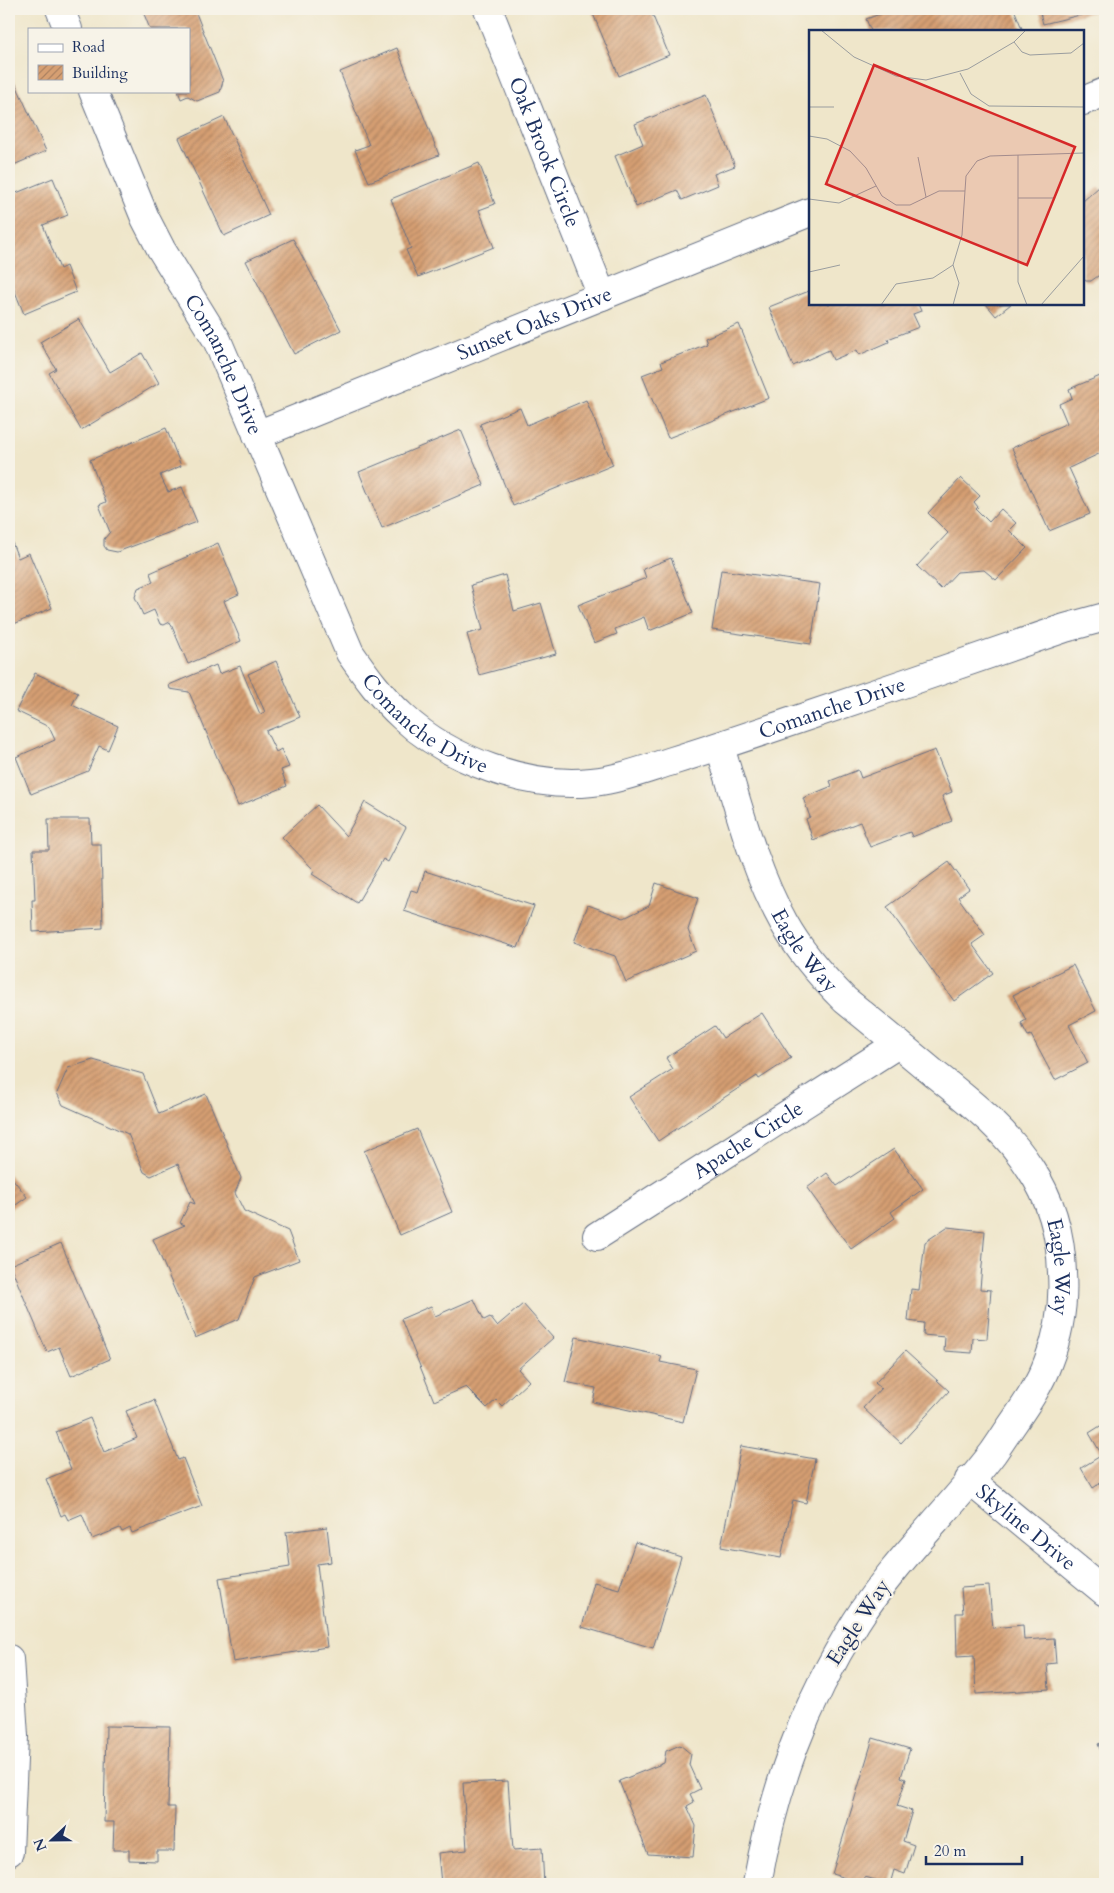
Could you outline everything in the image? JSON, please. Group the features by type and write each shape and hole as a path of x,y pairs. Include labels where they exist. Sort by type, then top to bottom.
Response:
{"street":[{"path":"60,9 68,28"},
{"name":"Oak Brook Circle","path":"488,9 602,296"},
{"name":"Comanche Drive","path":"93,92 145,218 217,340 350,653 375,688 404,718 436,742 472,761 537,780 592,782 618,777 720,746 1065,628 1105,617"},
{"path":"1084,101 1105,92"},
{"name":"Sunset Oaks Drive","path":"257,435 809,212"},
{"name":"Eagle Way","path":"720,746 757,862 769,893 784,923 825,980 898,1044 988,1117 1030,1167 1045,1194 1056,1224 1063,1290 1059,1326 1048,1363 1032,1395 993,1452 886,1577 831,1662 790,1754 774,1803 757,1884"},
{"name":"Apache Circle","path":"596,1236 898,1044"},
{"name":"Skyline Drive","path":"969,1480 1105,1592"},
{"path":"9,1659 14,1736 9,1852"}],"building":[{"path":"142,9 205,9 196,13 223,81 220,92 197,101 188,96 181,99 178,92 190,92 190,28 150,28"},
{"path":"591,9 650,9 669,55 619,76"},
{"path":"894,9 1014,9 1023,30 871,30 866,19"},
{"path":"1039,9 1105,9 1043,24"},
{"path":"397,48 439,155 369,182 355,150 369,145 340,72"},
{"path":"9,69 46,151 9,167"},
{"path":"706,95 735,166 714,174 718,185 682,200 677,190 636,207 615,156 643,144 635,124"},
{"path":"224,117 269,215 224,236 179,138"},
{"path":"479,163 495,204 479,210 494,247 418,277 406,250 411,248 391,199"},
{"path":"53,178 68,215 43,225 60,269 66,266 76,292 24,314 9,277 9,196"},
{"path":"1099,187 1105,195 1105,271 1091,281 1084,280 1084,200"},
{"path":"293,239 341,330 294,354 246,261"},
{"path":"809,291 809,305 918,305 921,311 913,314 919,327 888,339 889,342 859,355 857,350 833,360 829,350 793,366 769,307"},
{"path":"987,305 1010,305 996,316"},
{"path":"79,319 110,372 142,353 159,383 81,430 49,373 56,369 40,342"},
{"path":"739,324 769,398 668,438 642,375 663,367 661,362 707,344 705,338"},
{"path":"1105,374 1105,457 1103,452 1069,468 1090,514 1049,531 1012,448 1067,423 1059,404 1072,398 1069,389"},
{"path":"586,400 613,465 513,506 480,424 520,408 527,425"},
{"path":"166,428 181,466 160,475 168,492 182,487 197,522 117,552 107,550 104,546 104,539 110,532 99,505 106,502 90,460"},
{"path":"461,430 484,485 382,528 359,472"},
{"path":"961,478 980,496 974,502 978,507 976,509 989,522 1001,509 1016,523 1009,530 1027,548 996,580 984,570 957,572 941,589 917,566 948,533 928,513"},
{"path":"9,535 18,558 29,553 52,608 9,626"},
{"path":"218,543 239,594 224,601 241,641 188,664 170,622 164,625 160,624 154,610 143,615 135,597 138,588 153,582 150,573"},
{"path":"671,558 693,613 649,631 644,617 615,629 617,634 594,643 578,605 646,578 643,569"},
{"path":"721,570 820,584 811,644 712,630"},
{"path":"505,575 514,611 541,603 556,654 479,675 467,634 483,630 471,585"},
{"path":"276,661 300,717 266,731 276,752 281,749 289,767 281,770 287,786 238,806 189,692 170,689 169,685 216,665 219,674 240,666 260,714 265,712 248,674"},
{"path":"35,673 78,693 72,705 118,726 108,750 99,746 88,771 31,794 16,757 55,740 49,727 16,711"},
{"path":"935,750 952,792 942,796 952,821 912,837 910,832 870,847 860,822 813,840 806,819 810,817 803,798 832,786 830,781 858,770 861,778"},
{"path":"365,802 406,827 388,862 383,859 357,903 312,874 314,870 282,837 317,805 346,836"},
{"path":"48,819 90,819 91,844 101,844 103,928 33,932 32,900 35,900 33,850 49,850"},
{"path":"949,862 969,889 958,897 985,935 972,944 993,973 954,1001 887,907"},
{"path":"425,871 534,906 518,948 404,911 411,890 418,892"},
{"path":"656,883 698,898 688,930 696,951 626,982 615,956 574,942 588,905 624,918 649,906"},
{"path":"1073,965 1096,1011 1069,1025 1088,1063 1055,1080 1031,1035 1028,1036 1021,1023 1026,1020 1013,995"},
{"path":"762,1013 791,1058 759,1079 757,1076 658,1141 629,1097 673,1069 666,1058 715,1026 723,1038"},
{"path":"93,1060 143,1074 159,1114 206,1094 241,1178 235,1193 244,1211 288,1231 299,1260 255,1277 239,1319 195,1338 153,1239 185,1225 180,1223 190,1202 195,1204 178,1164 151,1176 144,1172 128,1134 63,1105 57,1093 68,1068"},
{"path":"417,1129 452,1212 400,1235 364,1151"},
{"path":"894,1149 923,1189 891,1212 895,1218 851,1249 807,1188 827,1173 837,1186"},
{"path":"9,1174 27,1197 9,1210"},
{"path":"947,1227 985,1231 980,1289 991,1290 987,1339 973,1338 972,1353 944,1351 945,1337 923,1335 924,1323 908,1321 911,1289 919,1290 925,1242"},
{"path":"61,1243 110,1359 71,1376 59,1347 47,1352 10,1265"},
{"path":"474,1299 484,1320 490,1317 497,1326 523,1304 553,1338 518,1369 529,1381 502,1406 496,1400 487,1408 466,1387 434,1401 401,1319 431,1306 435,1316"},
{"path":"576,1337 662,1356 660,1362 696,1369 683,1422 593,1402 596,1388 565,1382"},
{"path":"905,1351 949,1391 901,1443 863,1408 881,1388 875,1383"},
{"path":"154,1400 178,1460 183,1458 202,1506 132,1533 130,1528 122,1532 120,1528 92,1539 82,1514 68,1520 65,1514 61,1516 46,1479 71,1469 56,1432 90,1418 104,1452 137,1438 126,1411"},
{"path":"1105,1423 1105,1480 1093,1488 1081,1468 1102,1455 1089,1433"},
{"path":"741,1446 815,1459 806,1503 793,1500 781,1558 721,1547"},
{"path":"327,1527 331,1562 317,1564 327,1647 233,1662 219,1578 290,1567 286,1532"},
{"path":"635,1542 681,1557 653,1648 582,1627 594,1582 619,1589"},
{"path":"989,1586 993,1628 1023,1625 1024,1640 1054,1638 1056,1663 1047,1664 1049,1689 976,1694 974,1656 957,1657 956,1613 963,1613 961,1588"},
{"path":"106,1726 170,1727 168,1807 175,1807 174,1851 157,1851 157,1861 129,1860 129,1850 113,1850 114,1822 104,1822"},
{"path":"873,1738 910,1749 901,1777 906,1779 897,1806 912,1811 903,1841 914,1845 905,1874 894,1870 890,1884 865,1877 864,1884 832,1874"},
{"path":"1105,1742 1105,1761 1098,1744"},
{"path":"680,1745 691,1754 689,1765 700,1789 690,1794 694,1802 687,1806 696,1826 693,1857 648,1854 619,1781 664,1763 666,1751"},
{"path":"508,1781 513,1850 542,1848 544,1884 441,1884 438,1853 467,1850 463,1783"},
{"path":"101,1881 163,1883 163,1884 101,1884"}]}
